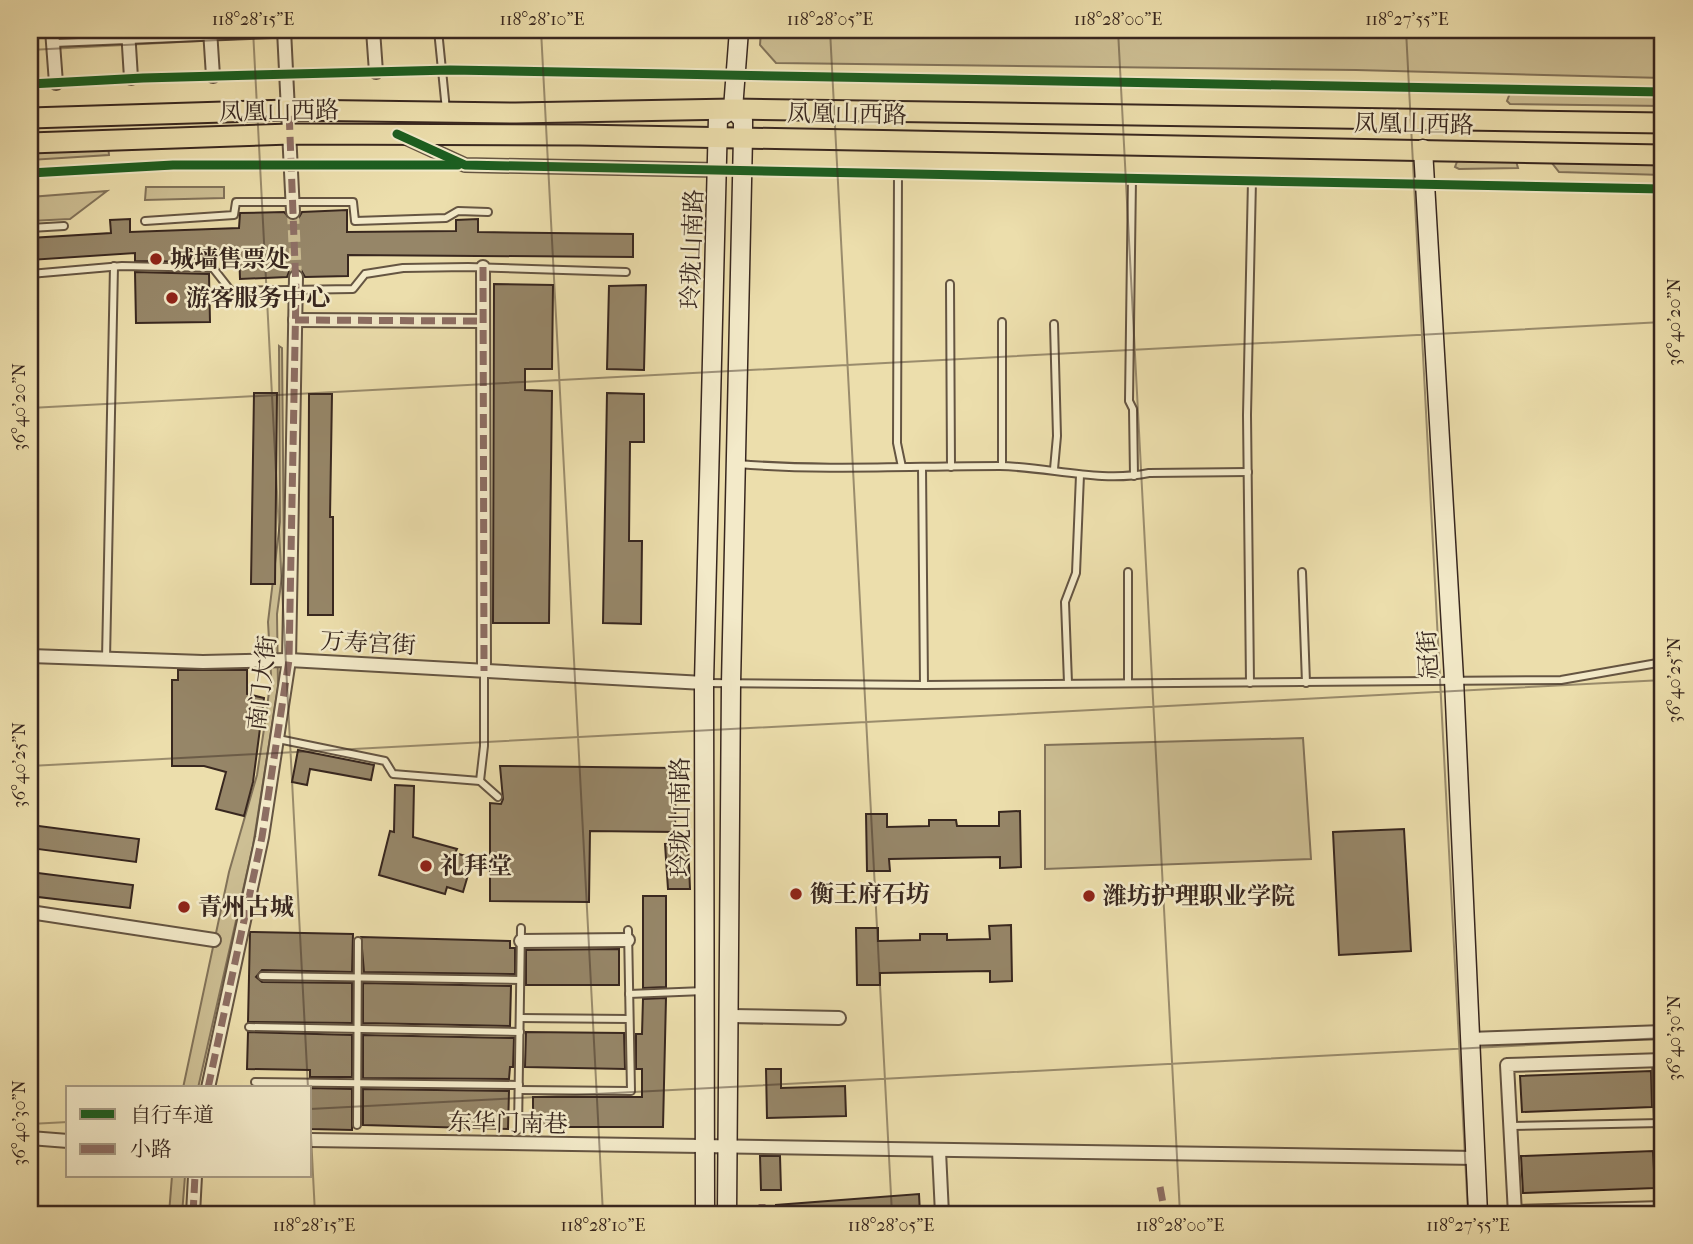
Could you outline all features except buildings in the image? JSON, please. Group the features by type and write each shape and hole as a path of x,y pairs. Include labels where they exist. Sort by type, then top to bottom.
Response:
{"main road":[{"path":"733,109 739,30"},
{"name":"凤凰山西路","path":"30,118 289,110 446,112 733,109 1663,123"},
{"name":"玲珑山南路","path":"705,1214 704,683 719,170 718,118 733,109 743,120 743,136 731,684 727,1214"},
{"name":"凤凰山西路","path":"30,143 290,134 743,136 1663,155"},
{"name":"冠街","path":"1423,149 1454,679 1479,1214"}],"street":[{"path":"372,30 376,72"},
{"path":"284,32 293,207"},
{"path":"210,33 212,76"},
{"path":"129,35 131,78"},
{"path":"52,36 56,83"},
{"path":"397,134 465,165 719,170"},
{"path":"482,267 484,671"},
{"name":"南门大街","path":"208,1086 262,837 289,660 296,284"},
{"path":"295,320 483,321"},
{"name":"万寿宫街","path":"30,656 289,660 704,683"},
{"path":"30,912 214,940"},
{"path":"521,935 628,935"},
{"path":"730,1016 839,1018"},
{"path":"1469,1039 1663,1032"},
{"path":"1515,1211 1507,1065 1661,1060 1663,1184"},
{"path":"30,1138 66,1142"},
{"name":"东华门南巷","path":"312,1140 1476,1158"},
{"path":"939,1151 942,1214"},
{"path":"192,1214 195,1178"}],"lane":[{"path":"52,36 372,30"},
{"path":"438,30 446,112"},
{"path":"898,173 897,443 902,467"},
{"path":"1132,177 1129,388 1133,409 1134,476"},
{"path":"1250,683 1248,472 1252,180"},
{"path":"145,222 234,215 236,202 293,207 353,202 355,220 446,218 458,211 488,212"},
{"path":"30,228 64,226"},
{"path":"30,274 114,266 213,268 232,291 296,284 353,289 365,274 403,268 482,267 626,272"},
{"path":"106,659 114,266"},
{"path":"950,284 951,467"},
{"path":"1002,322 1002,466"},
{"path":"1054,324 1057,436 1054,469"},
{"path":"736,464 793,470 1002,466 1054,469 1080,475 1134,476 1149,473 1248,472"},
{"path":"922,467 924,685"},
{"path":"1068,683 1065,602 1076,573 1080,475"},
{"path":"1128,572 1128,682"},
{"path":"1302,572 1306,683"},
{"path":"704,683 924,685 1561,680 1663,662"},
{"path":"480,781 484,746 484,671"},
{"path":"276,739 385,761 393,774 480,781 498,797"},
{"path":"518,1130 521,935"},
{"path":"256,1082 631,1091 628,935"},
{"path":"357,1125 358,941"},
{"path":"262,976 520,980"},
{"path":"629,994 706,991"},
{"path":"520,1018 629,1019"},
{"path":"249,1027 520,1032"},
{"path":"1509,1126 1662,1123"},
{"path":"1515,1211 1663,1205"}],"shaded area":[{"path":"761,30 1663,30 1663,78 1356,70 776,63 760,45"},
{"path":"1510,93 1663,96 1663,106 1510,104 1507,101"},
{"path":"108,145 109,155 30,160 30,150"},
{"path":"1458,159 1516,161 1518,168 1459,169 1455,167"},
{"path":"1558,160 1663,162 1663,175 1559,172 1552,163"},
{"path":"146,187 224,187 224,198 145,200"},
{"path":"107,191 70,219 30,221 30,197"},
{"path":"279,346 282,348 284,561 277,614 278,687 253,846 198,1086 183,1086 229,872 257,775 271,675 268,622 280,522"},
{"path":"1303,738 1311,859 1045,869 1045,745"},
{"path":"172,1178 185,1178 182,1214 169,1214"}],"tunnel":[{"path":"293,212 296,277"}],"marked path":[{"path":"208,1086 262,837 289,660 296,290 289,110"},
{"path":"483,267 484,671"},
{"path":"295,320 483,321"},
{"path":"193,1214 195,1178"},
{"path":"1160,1187 1165,1214"},
{"path":"762,1204 762,1214"}],"cycle path":[{"path":"30,84 143,78 450,70 1663,92"},
{"path":"397,134 465,165 1663,189"},
{"path":"30,173 173,165 458,165"}],"place":[{"name":"城墙售票处","path":"156,259"},
{"name":"游客服务中心","path":"172,298"},
{"name":"礼拜堂","path":"426,866"},
{"name":"衡王府石坊","path":"796,894"},
{"name":"潍坊护理职业学院","path":"1089,896"},
{"name":"青州古城","path":"184,907"}]}
